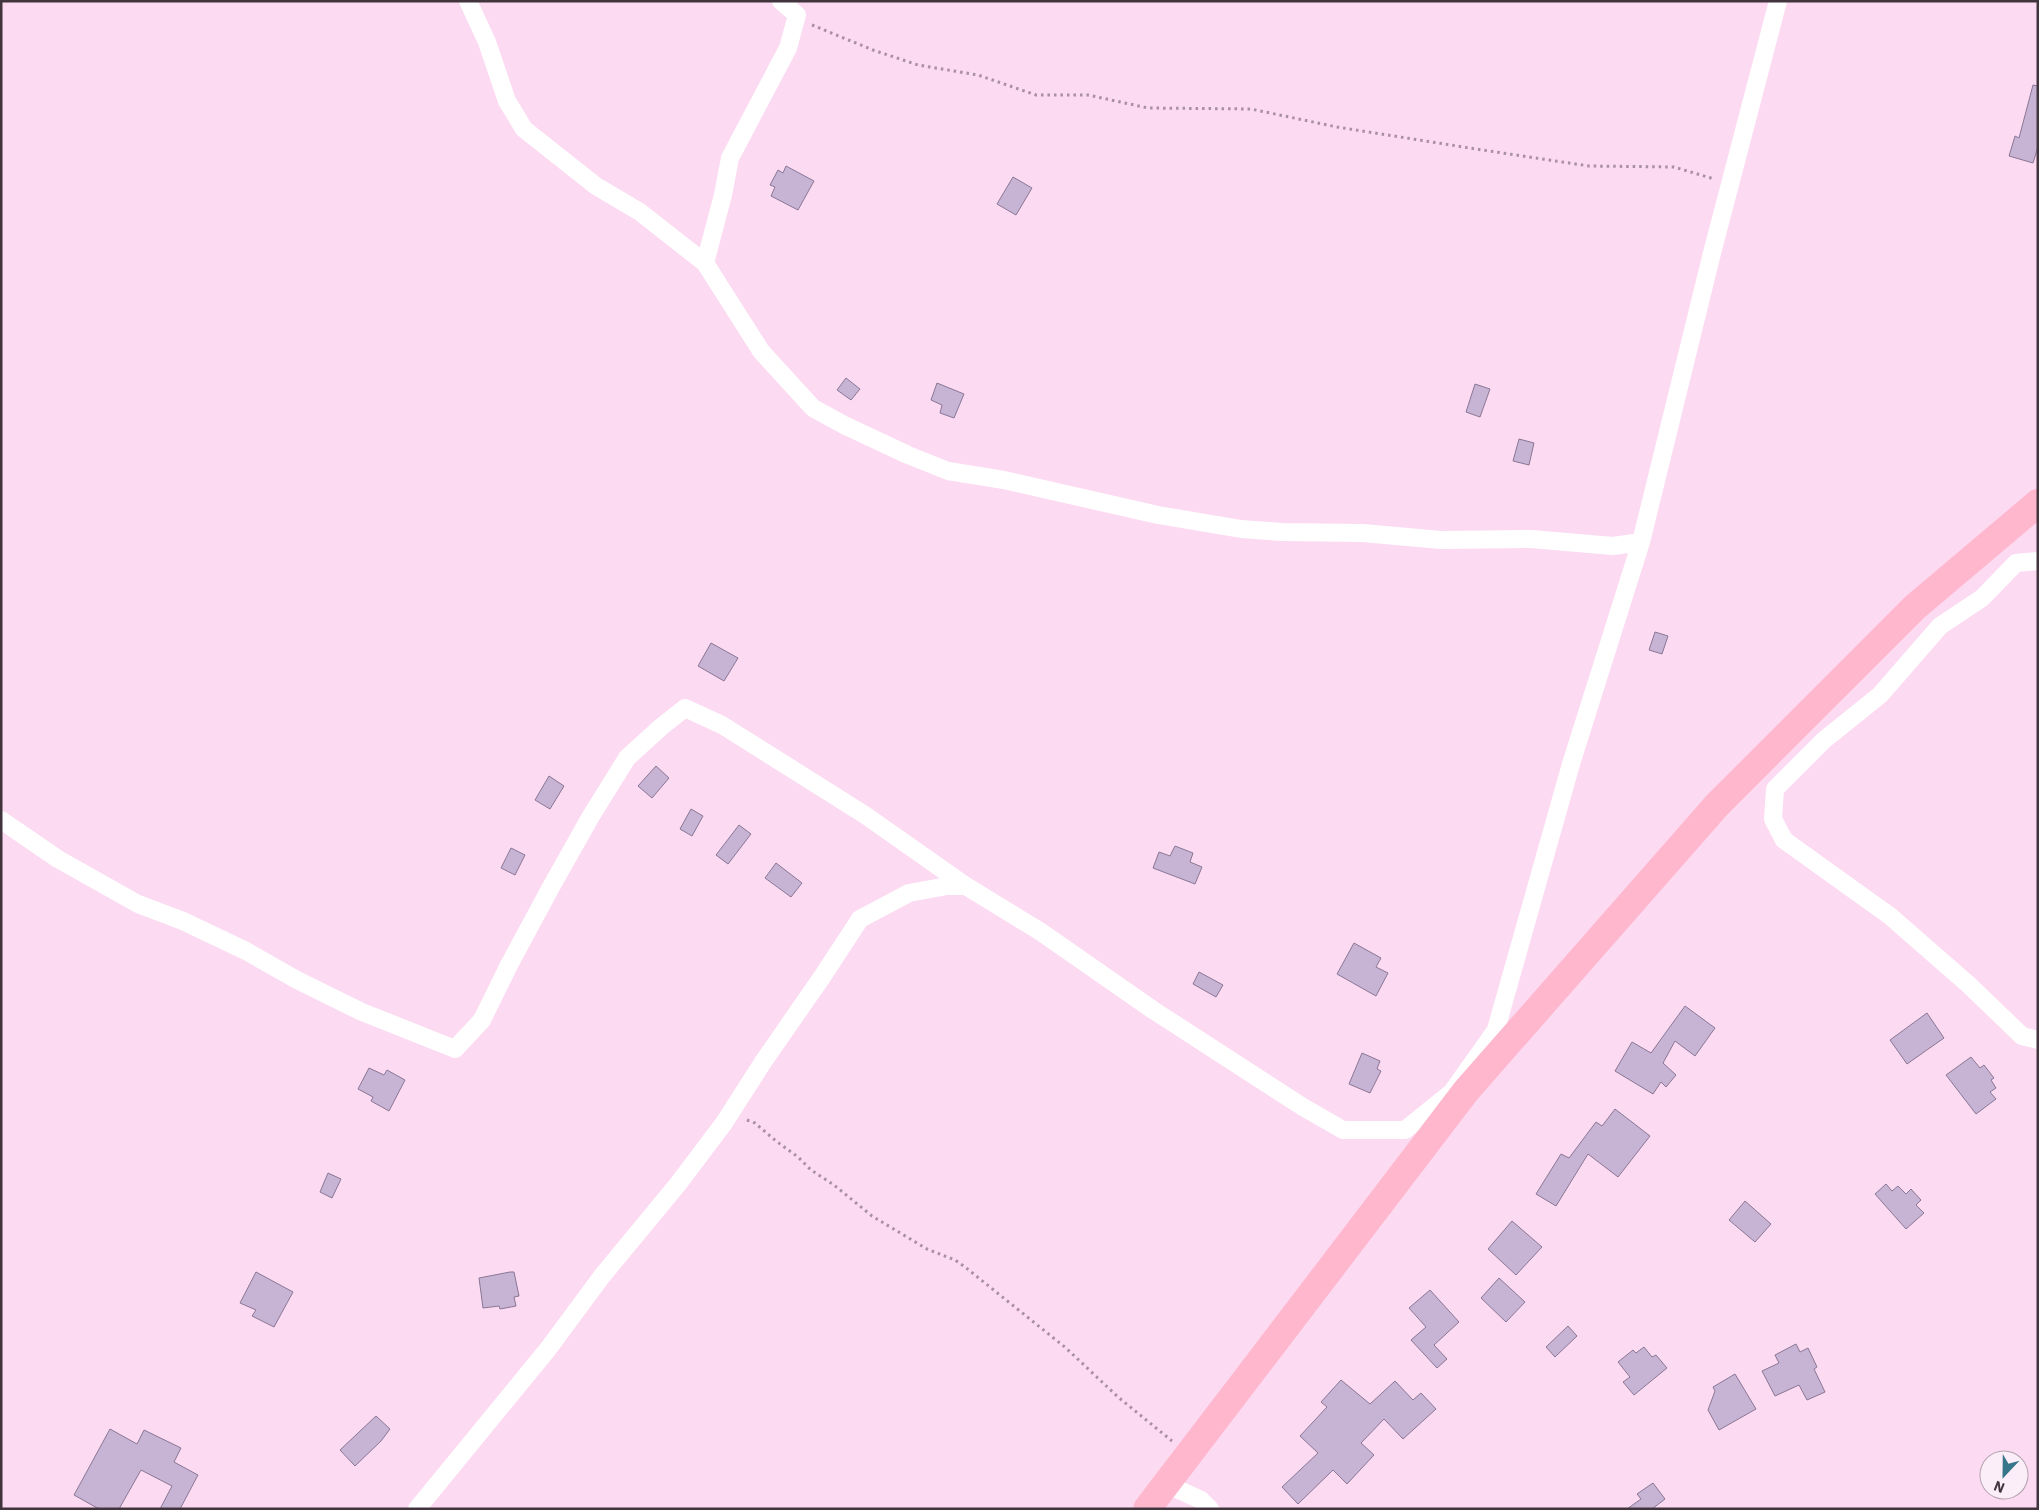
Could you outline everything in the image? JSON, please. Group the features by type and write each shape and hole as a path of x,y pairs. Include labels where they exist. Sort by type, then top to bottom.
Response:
{"highway":[{"path":"1146,1509 1454,1107 1717,805 1915,607 2038,503"}],"street":[{"path":"468,1 487,42 507,101 524,129 596,186 640,212 705,263 761,351 813,408 892,448 948,471 1004,480 1158,514 1241,529 1282,532 1363,533 1441,540 1531,539 1613,546 1641,542"},
{"path":"705,263 723,195 730,158 788,48 797,15 781,1"},
{"path":"1485,1070 1571,764 1641,542 1730,184 1778,1"},
{"path":"2038,561 2016,563 1982,598 1940,626 1880,695 1824,740 1775,789 1773,819 1784,840 1890,916 1969,985 2022,1036 2038,1040"},
{"path":"1,820 58,859 138,904 182,921 246,951 297,980 362,1012 455,1049 482,1020 551,887 626,758 685,708 722,725 897,836 966,886 1041,932 1153,1010 1295,1102 1343,1130 1406,1130 1452,1092 1496,1030"},
{"path":"417,1509 548,1349 602,1276 678,1184 729,1116 860,919 909,893 947,886 966,886"},
{"path":"1166,1484 1201,1500 1210,1509"}],"path":[{"path":"797,15 809,23 872,50 918,65 978,75 1036,95 1088,95 1148,108 1251,109 1337,127 1589,166 1674,167 1730,184"},
{"path":"729,1116 755,1123 872,1216 927,1249 955,1260 965,1267 1066,1348 1140,1416 1181,1447 1192,1449"}],"building":[{"path":"2033,85 2038,86 2038,147 2033,163 2009,156 2015,136 2019,138"},
{"path":"786,166 814,181 798,210 771,196 775,187 770,185 778,170 783,173"},
{"path":"1013,177 1032,188 1016,215 997,204"},
{"path":"846,378 860,389 851,400 837,390"},
{"path":"937,383 964,394 954,418 940,413 942,405 931,400"},
{"path":"1475,384 1490,389 1480,417 1466,412"},
{"path":"1519,439 1534,443 1529,465 1513,461"},
{"path":"1655,632 1668,636 1662,654 1649,650"},
{"path":"711,643 738,658 724,681 698,666"},
{"path":"656,766 669,778 652,798 638,786"},
{"path":"549,776 564,786 550,809 535,800"},
{"path":"691,809 703,816 692,836 680,829"},
{"path":"739,825 751,834 728,864 716,855"},
{"path":"1175,846 1193,853 1190,862 1202,867 1195,884 1153,868 1159,852 1170,856"},
{"path":"511,848 525,855 515,875 501,868"},
{"path":"776,863 802,883 791,897 765,878"},
{"path":"1354,943 1381,958 1376,967 1388,973 1376,996 1337,974"},
{"path":"1199,972 1223,985 1216,997 1193,984"},
{"path":"1685,1006 1715,1028 1695,1056 1675,1041 1663,1063 1676,1075 1666,1087 1661,1082 1653,1094 1615,1071 1632,1042 1651,1053"},
{"path":"1927,1013 1944,1038 1907,1064 1890,1040"},
{"path":"1362,1053 1380,1061 1377,1069 1381,1071 1370,1093 1349,1084"},
{"path":"1971,1057 1980,1068 1984,1065 1994,1078 1991,1080 1996,1088 1990,1092 1996,1099 1976,1114 1946,1075"},
{"path":"369,1068 384,1075 387,1070 405,1080 389,1111 371,1101 373,1097 358,1089"},
{"path":"1615,1109 1650,1136 1618,1177 1588,1154 1556,1206 1536,1194 1561,1154 1569,1158 1596,1122 1602,1126"},
{"path":"328,1173 341,1179 332,1198 320,1192"},
{"path":"1886,1184 1892,1191 1898,1186 1906,1194 1911,1189 1921,1200 1916,1205 1924,1213 1906,1229 1875,1194"},
{"path":"1745,1201 1771,1224 1755,1242 1729,1220"},
{"path":"1512,1221 1542,1247 1516,1275 1488,1249"},
{"path":"256,1272 293,1292 274,1327 252,1316 256,1310 240,1303"},
{"path":"514,1272 519,1296 514,1297 516,1306 500,1309 499,1306 483,1308 479,1278"},
{"path":"1499,1278 1525,1302 1506,1322 1481,1298"},
{"path":"1430,1290 1459,1322 1434,1345 1447,1359 1437,1368 1411,1340 1426,1327 1409,1308"},
{"path":"1568,1326 1577,1336 1555,1357 1546,1347"},
{"path":"1796,1344 1800,1352 1808,1348 1817,1367 1814,1369 1825,1392 1807,1400 1799,1385 1775,1396 1762,1371 1779,1363 1775,1355"},
{"path":"1644,1347 1652,1357 1656,1355 1667,1368 1634,1395 1623,1382 1630,1377 1618,1362 1633,1350 1636,1353"},
{"path":"1735,1374 1756,1409 1719,1430 1708,1410 1715,1391 1713,1387"},
{"path":"1341,1380 1370,1404 1395,1381 1413,1400 1421,1393 1436,1409 1403,1439 1384,1419 1361,1443 1374,1455 1347,1484 1333,1470 1298,1504 1282,1487 1318,1453 1300,1436 1327,1407 1321,1402"},
{"path":"376,1416 390,1429 381,1441 355,1466 340,1450"},
{"path":"110,1429 137,1444 144,1430 181,1448 174,1462 198,1475 180,1509 160,1509 172,1486 141,1470 119,1509 99,1509 74,1495"},
{"path":"1653,1483 1665,1499 1652,1509 1627,1509 1641,1499 1637,1494"}]}
